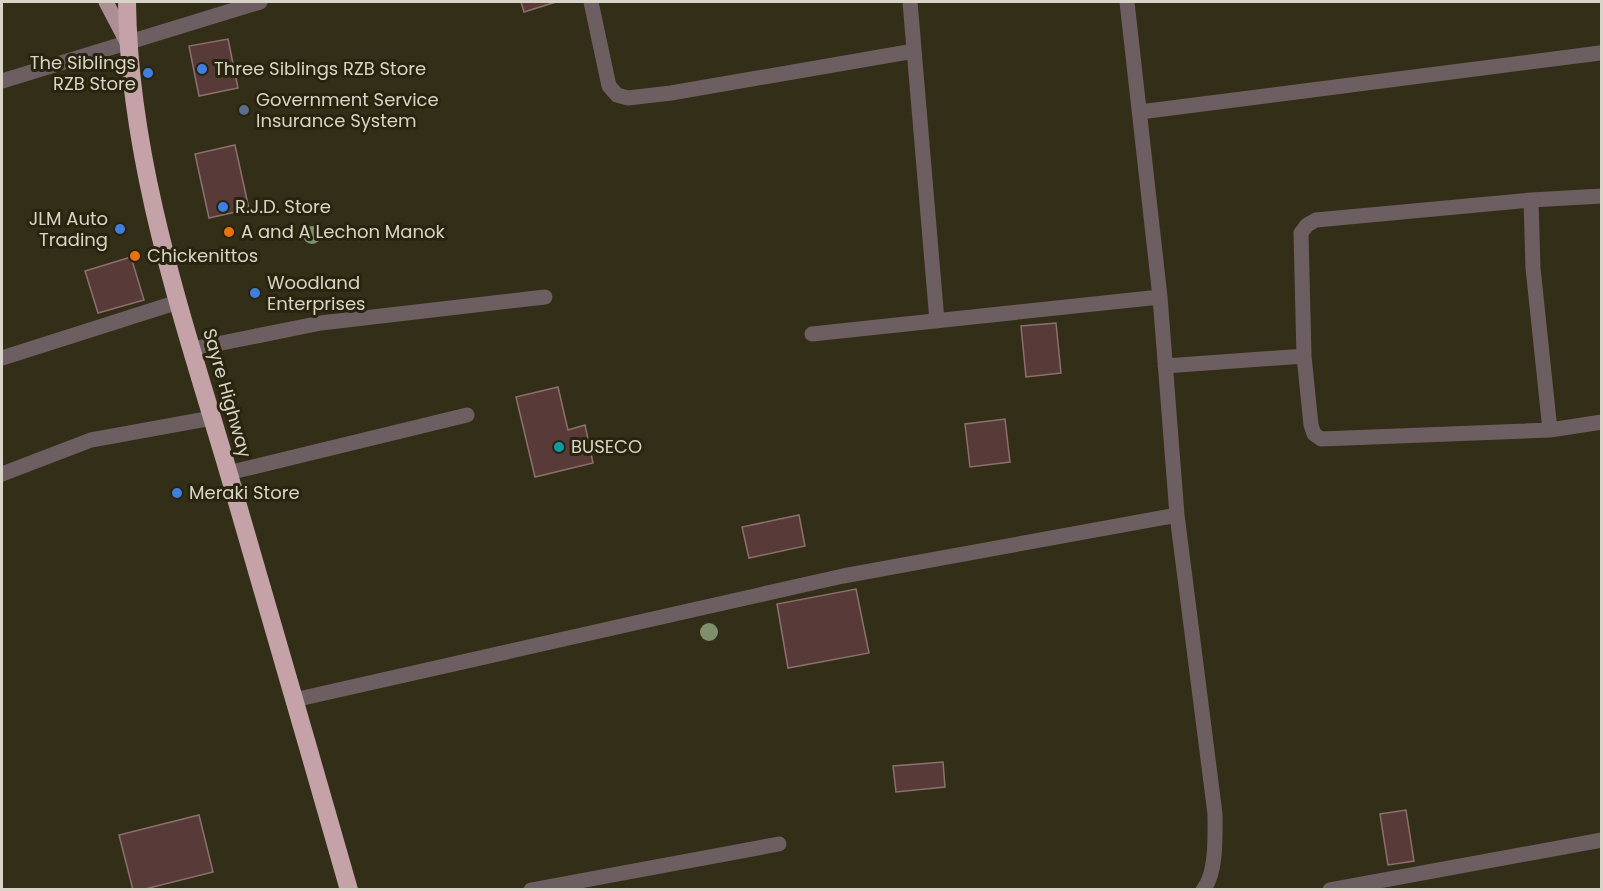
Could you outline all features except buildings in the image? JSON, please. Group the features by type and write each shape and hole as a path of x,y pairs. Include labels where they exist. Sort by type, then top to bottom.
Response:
{"highway":[{"name":"Sayre Highway","path":"127,2 127,42 134,106 146,175 178,302 349,890"}],"main road":[{"path":"106,2 127,42"}],"street":[{"path":"2,81 260,2"},
{"path":"591,2 609,86 617,95 628,98 670,93 914,51"},
{"path":"910,2 937,321"},
{"path":"1127,2 1160,297 1178,515 1215,814 1215,847 1208,884 1203,890"},
{"path":"1140,112 1600,53"},
{"path":"1602,196 1531,200 1316,220 1307,225 1301,233 1304,356 1311,425 1314,434 1321,439 1550,430 1602,422"},
{"path":"1531,200 1533,268 1550,430"},
{"path":"192,349 321,323 545,297"},
{"path":"812,334 1160,297"},
{"path":"2,358 178,302"},
{"path":"1166,366 1304,356"},
{"path":"228,473 467,415"},
{"path":"2,474 91,440 212,418"},
{"path":"294,700 843,576 1178,515"},
{"path":"1330,890 1602,840"},
{"path":"531,890 779,844"}],"place":[{"name":"Three Siblings RZB Store","path":"202,69"},
{"name":"The Siblings RZB Store","path":"148,73"},
{"name":"Government Service Insurance System","path":"244,110"},
{"name":"R.J.D. Store","path":"223,207"},
{"name":"JLM Auto Trading","path":"120,229"},
{"name":"A and A Lechon Manok","path":"229,232"},
{"name":"Chickenittos","path":"135,256"},
{"name":"Woodland Enterprises","path":"255,293"},
{"name":"BUSECO","path":"559,447"},
{"name":"Meraki Store","path":"177,493"}]}
